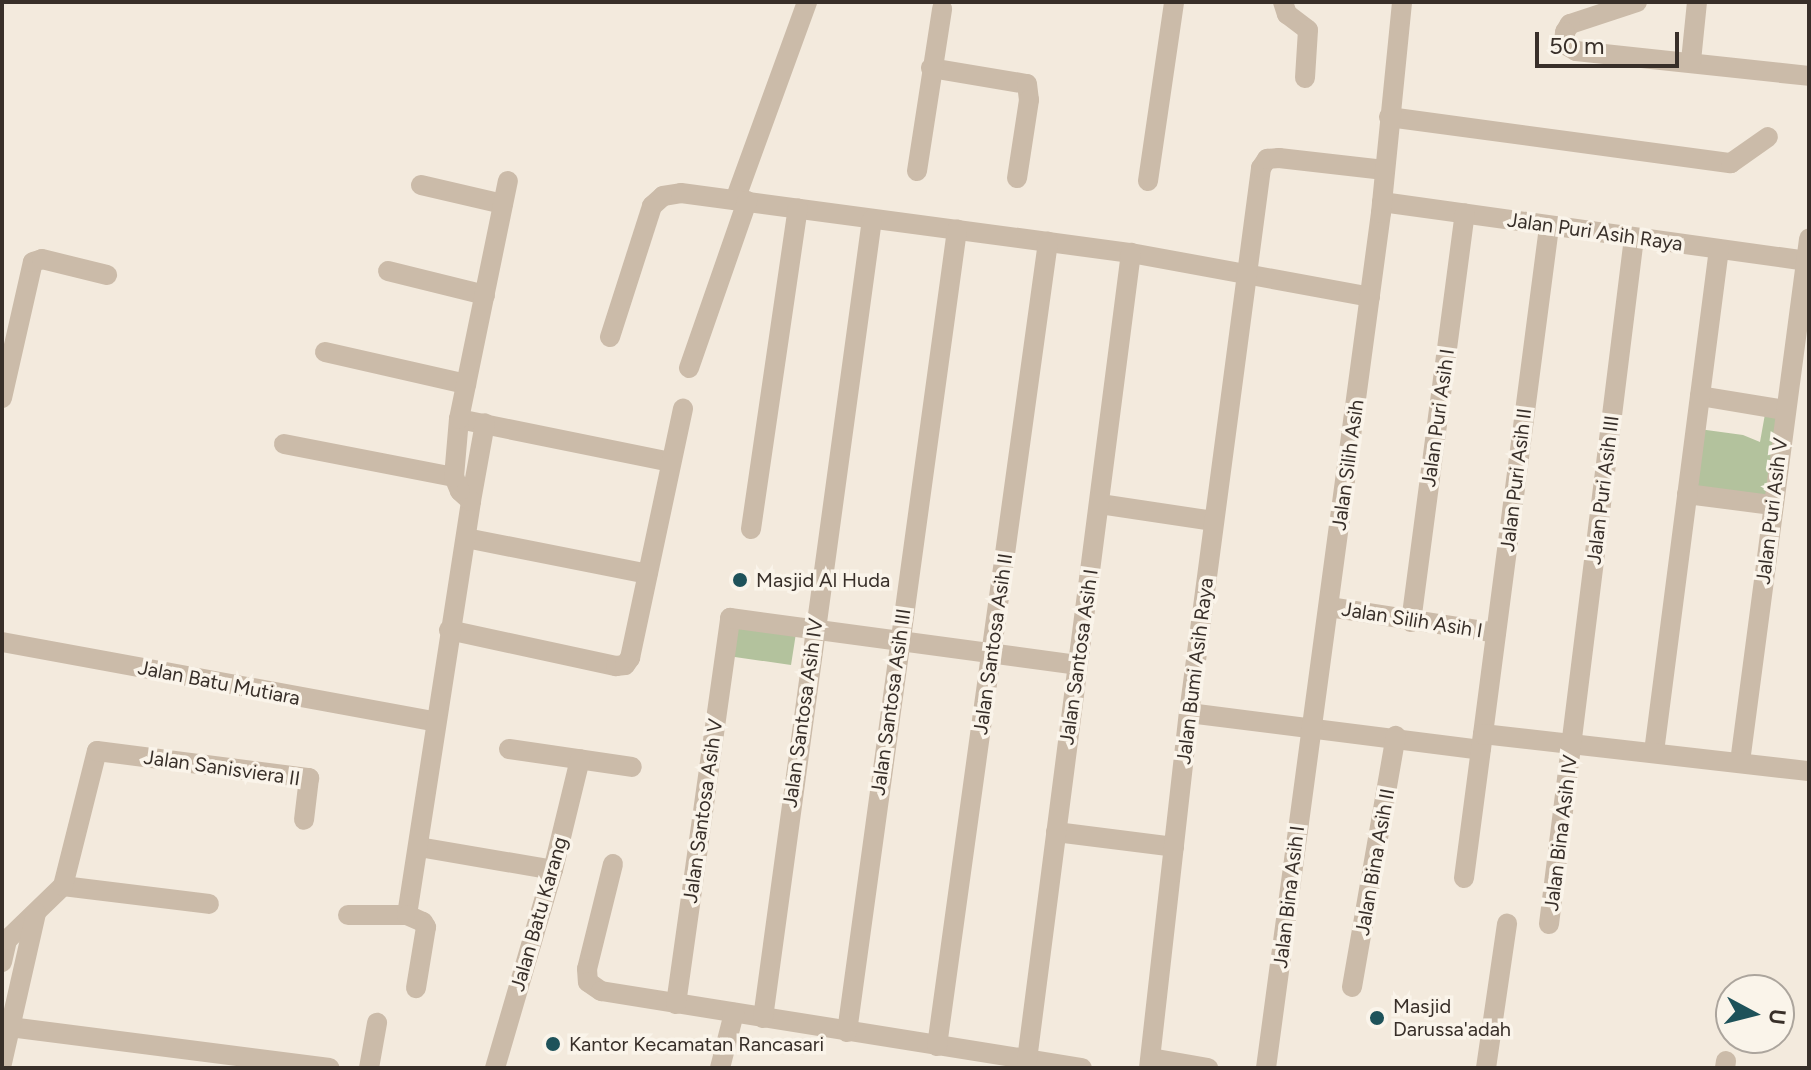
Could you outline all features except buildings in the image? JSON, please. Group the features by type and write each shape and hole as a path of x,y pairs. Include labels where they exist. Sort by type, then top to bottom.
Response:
{"street":[{"path":"689,368 807,2"},
{"path":"1148,181 1174,2"},
{"path":"1283,2 1287,14 1308,30 1305,78"},
{"name":"Jalan Silih Asih","path":"1312,727 1382,202 1402,2"},
{"path":"1637,2 1570,24 1565,32 1564,44 1576,51 1809,76"},
{"path":"1691,61 1697,2"},
{"path":"917,171 942,9"},
{"path":"931,68 1027,84 1029,100 1017,178"},
{"path":"1389,117 1731,163 1768,137"},
{"name":"Jalan Bumi Asih Raya","path":"1150,1063 1189,713 1261,168 1267,159 1384,170"},
{"path":"471,501 460,491 454,477 459,419 508,181"},
{"path":"421,185 503,204"},
{"path":"610,337 656,201 681,193 1131,253 1370,297"},
{"name":"Jalan Puri Asih Raya","path":"1382,202 1807,261"},
{"path":"751,529 798,208"},
{"name":"Jalan Puri Asih I","path":"1411,622 1465,214"},
{"name":"Jalan Santosa Asih IV","path":"763,1018 872,219"},
{"name":"Jalan Puri Asih II","path":"1464,878 1549,227"},
{"name":"Jalan Santosa Asih III","path":"847,1032 957,230"},
{"name":"Jalan Puri Asih III","path":"1572,743 1634,238"},
{"name":"Jalan Puri Asih V","path":"1740,762 1809,239"},
{"name":"Jalan Santosa Asih II","path":"937,1046 1048,242"},
{"path":"1654,752 1719,249"},
{"name":"Jalan Santosa Asih I","path":"1027,1060 1131,253"},
{"path":"2,398 33,262 42,259 107,275"},
{"path":"388,271 485,295"},
{"path":"325,352 466,384"},
{"path":"1700,396 1785,410"},
{"path":"449,630 616,666 625,665 630,658 683,409"},
{"path":"459,419 671,462"},
{"path":"407,915 449,630 485,423"},
{"path":"284,444 454,477"},
{"path":"1687,494 1772,505"},
{"path":"1100,504 1214,521"},
{"path":"466,538 647,574"},
{"name":"Jalan Silih Asih I","path":"1329,607 1496,633"},
{"name":"Jalan Santosa Asih V","path":"676,1004 730,618 814,629"},
{"path":"814,629 1077,665"},
{"name":"Jalan Batu Mutiara","path":"2,642 436,722"},
{"path":"1189,713 1396,736 1482,742 1572,743 1809,771"},
{"name":"Jalan Bina Asih I","path":"1266,1068 1312,727"},
{"name":"Jalan Bina Asih II","path":"1352,987 1396,736"},
{"name":"Jalan Bina Asih IV","path":"1549,924 1572,743"},
{"path":"509,749 632,767"},
{"name":"Jalan Sanisviera II","path":"63,886 97,751 309,778 304,820"},
{"name":"Jalan Batu Karang","path":"495,1068 553,870 580,759"},
{"path":"1056,832 1174,847"},
{"path":"419,847 553,870"},
{"path":"613,864 587,969 588,982 601,991 1082,1068"},
{"path":"2,962 7,940 63,886 209,904"},
{"path":"2,1063 6,1026 36,913"},
{"path":"348,915 407,915 423,922 426,927 416,988"},
{"path":"1486,1068 1507,924"},
{"path":"720,1068 734,1013"},
{"path":"369,1068 377,1023"},
{"path":"6,1026 329,1068"},
{"path":"1150,1063 1208,1068"}],"green space":[{"path":"1765,414 1781,415 1769,501 1691,489 1699,429 1743,435 1760,442"},
{"path":"732,624 796,633 791,665 728,656"}],"place":[{"name":"Masjid Al Huda","path":"740,580"},
{"name":"Masjid Darussa'adah","path":"1377,1018"},
{"name":"Kantor Kecamatan Rancasari","path":"553,1044"}]}
